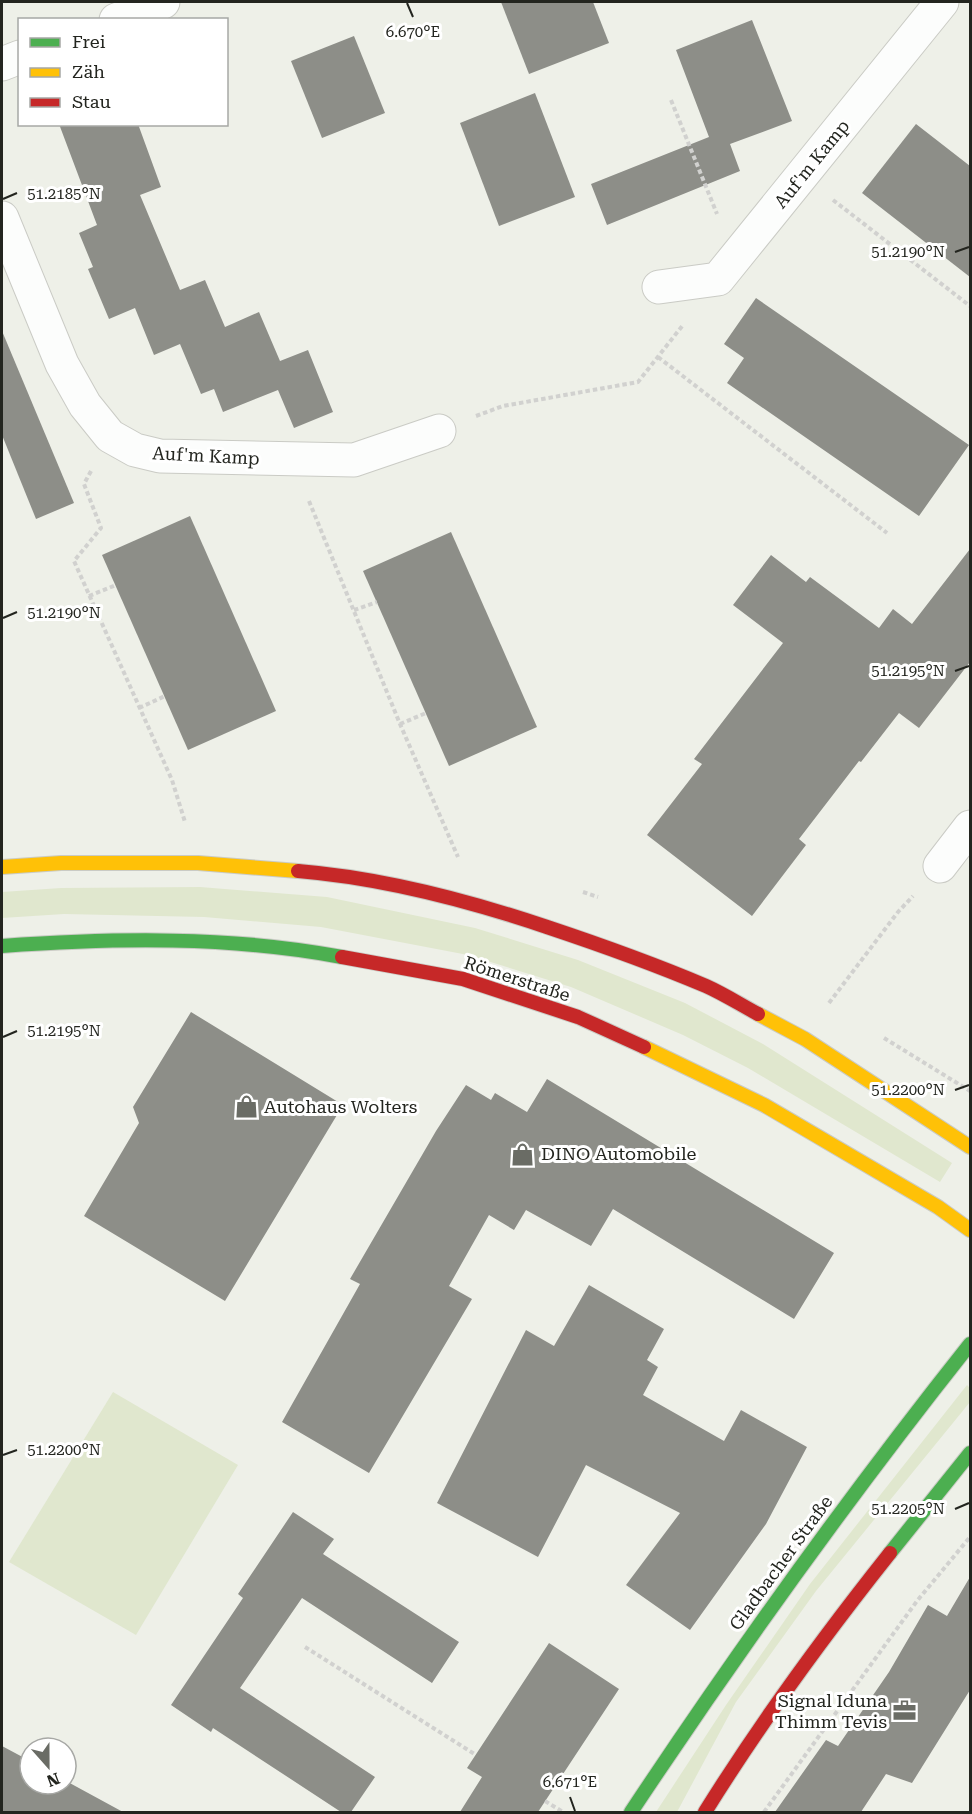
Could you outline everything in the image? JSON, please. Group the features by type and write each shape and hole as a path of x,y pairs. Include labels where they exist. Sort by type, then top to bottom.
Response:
{"main road":[{"path":"2,867 198,863 321,873 403,887 478,904 596,943 707,987 805,1039 970,1147"},
{"name":"Römerstraße","path":"2,946 69,941 220,942 321,953 462,979 578,1017 676,1060 764,1105 938,1207 970,1230"},
{"name":"Gladbacher Straße","path":"631,1812 700,1707 801,1563 970,1344"},
{"path":"705,1812 740,1758 853,1600 970,1453"}],"street":[{"path":"121,18 163,2"},
{"name":"Auf'm Kamp","path":"727,269 942,2"},
{"path":"2,64 18,58"},
{"name":"Auf'm Kamp","path":"2,218 62,364 84,405 110,436 135,450 160,456 354,460 439,431"},
{"path":"659,287 727,269"},
{"path":"940,866 970,827"}],"path":[{"path":"439,431 503,406 638,382 727,269 671,100"},
{"path":"802,176 970,306"},
{"path":"658,357 887,533"},
{"path":"110,436 84,484 101,528 74,561 172,780 185,823"},
{"path":"292,459 400,724 459,858"},
{"path":"89,596 116,585"},
{"path":"354,610 376,602"},
{"path":"139,708 165,696"},
{"path":"400,724 426,713"},
{"path":"829,1003 898,912 940,866"},
{"path":"764,1812 917,1601 970,1537"},
{"path":"305,1647 476,1755"},
{"path":"545,1801 563,1812"}],"green space":[{"path":"200,887 327,897 475,928 578,960 685,1003 763,1044 952,1163 940,1182 748,1068 683,1035 571,987 468,955 321,927 204,917 64,914 2,918 2,892 61,888"},
{"path":"967,1385 970,1388 970,1402 816,1591 736,1702 677,1812 656,1812 726,1705 810,1584"},
{"path":"113,1392 238,1465 136,1635 9,1562"}],"building":[{"path":"501,2 593,2 609,43 529,74"},
{"path":"752,20 792,121 730,144 740,171 607,225 591,184 709,137 676,50"},
{"path":"354,36 385,113 322,138 291,61"},
{"path":"535,93 575,197 499,226 460,123"},
{"path":"916,124 970,166 970,277 862,193"},
{"path":"60,126 139,126 161,187 140,195 180,290 205,280 225,327 259,312 280,361 308,350 333,412 294,428 278,390 223,412 214,389 201,394 180,344 154,355 135,308 109,319 88,269 93,267 79,233 97,225"},
{"path":"756,298 969,445 919,516 727,383 744,358 724,344"},
{"path":"2,331 74,503 36,519 2,435"},
{"path":"190,516 276,711 188,750 102,555"},
{"path":"451,532 537,727 449,766 363,571"},
{"path":"970,549 970,662 919,728 899,713 799,839 806,845 752,916 647,835 702,764 694,759 783,643 733,605 771,555 806,582 810,577 879,628 893,609 912,624"},
{"path":"191,1012 343,1105 225,1301 84,1216 139,1123 133,1107"},
{"path":"547,1079 834,1253 794,1319 613,1209 591,1246 526,1210 514,1230 489,1215 449,1286 472,1299 369,1473 282,1422 360,1284 350,1279 436,1131 466,1085 491,1100 495,1093 527,1112"},
{"path":"589,1285 664,1329 647,1360 658,1367 643,1395 724,1441 741,1410 807,1447 766,1524 690,1630 626,1585 680,1513 586,1465 538,1557 437,1503 526,1330 554,1346"},
{"path":"293,1512 334,1539 323,1554 459,1642 432,1683 302,1598 240,1688 375,1777 351,1812 341,1812 213,1728 211,1732 171,1705 243,1598 238,1594"},
{"path":"970,1577 970,1690 912,1783 886,1774 861,1812 775,1812 826,1740 838,1746 889,1672 928,1605 947,1616"},
{"path":"549,1643 619,1689 538,1812 460,1812 482,1777 467,1768"},
{"path":"2,1746 18,1755 18,1796 78,1796 78,1788 123,1812 2,1812"}],"traffic: fast":[{"path":"2,946 130,940 215,942 258,945 342,957"},
{"path":"631,1812 712,1692 796,1574 881,1458 970,1344"},
{"path":"890,1553 970,1453"}],"traffic: slow":[{"path":"2,867 61,863 198,863 298,871"},
{"path":"758,1014 805,1039 970,1147"},
{"path":"644,1047 764,1105 938,1207 970,1230"}],"traffic: jam":[{"path":"298,871 362,879 424,891 517,917 647,962 713,989 758,1014"},
{"path":"342,957 463,979 578,1017 644,1047"},
{"path":"705,1812 748,1745 794,1680 890,1553"}],"place":[{"name":"Autohaus Wolters","path":"246,1107"},
{"name":"DINO Automobile","path":"523,1154"},
{"name":"Signal Iduna Thimm Tevis","path":"905,1711"}]}
